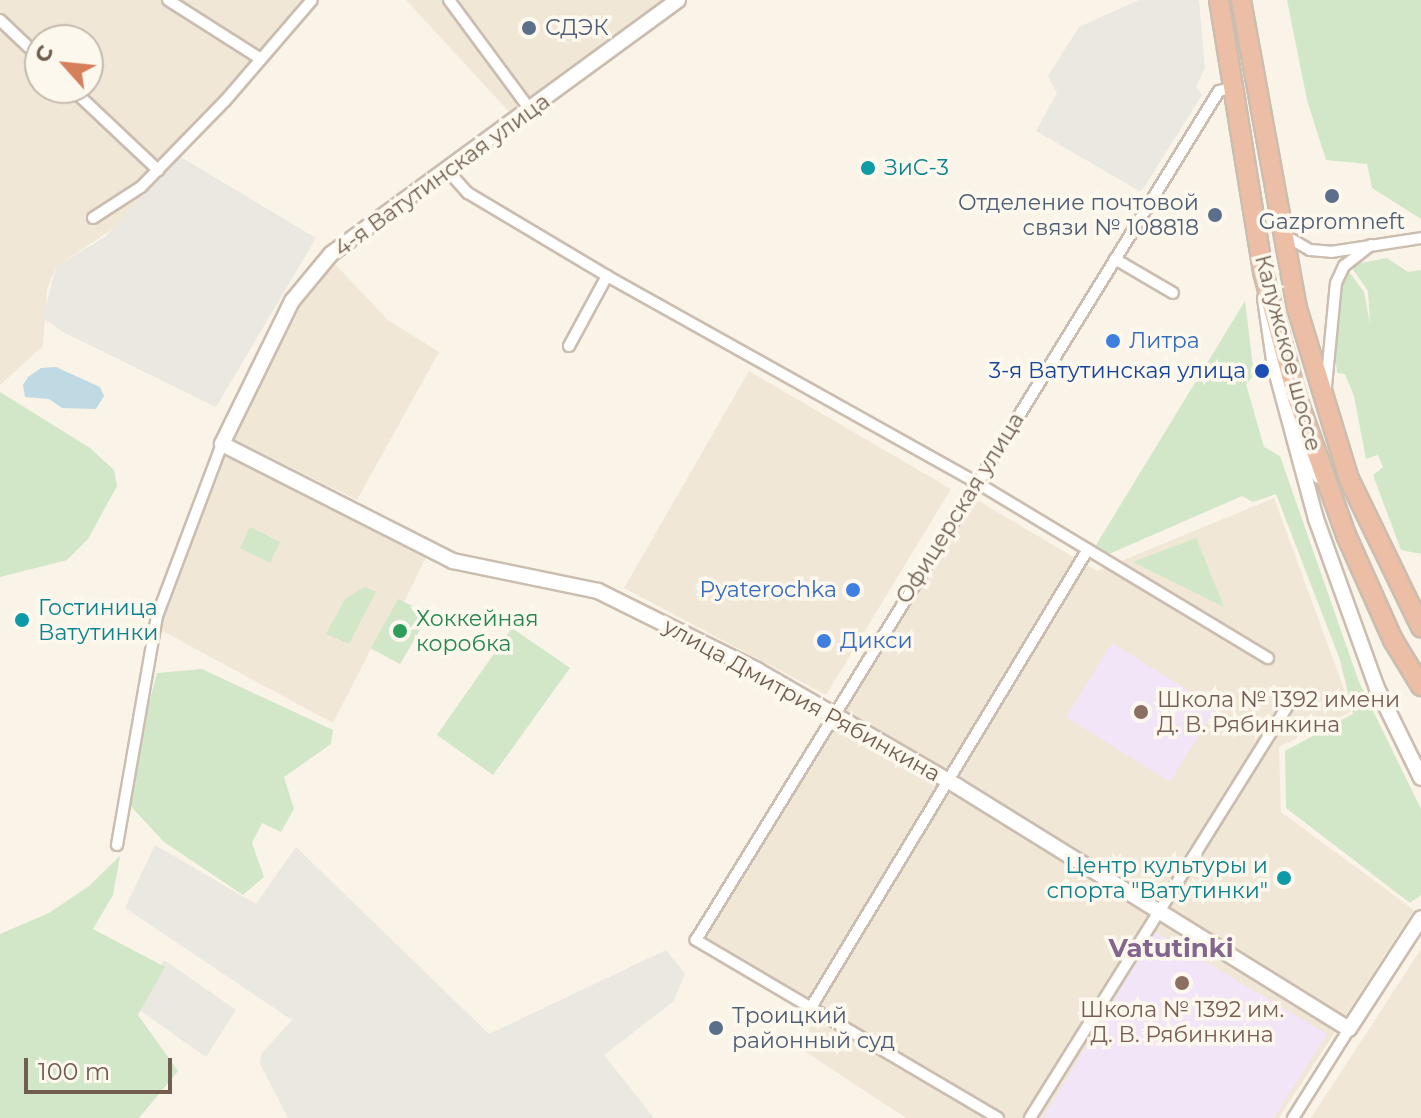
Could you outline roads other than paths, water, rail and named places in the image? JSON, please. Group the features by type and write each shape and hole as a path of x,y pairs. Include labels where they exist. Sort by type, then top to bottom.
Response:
{"highway":[{"name":"Калужское шоссе","path":"1219,0 1263,272 1297,398 1346,535 1393,640 1421,686"},
{"name":"Калужское шоссе","path":"1241,0 1282,234 1325,402 1349,479 1421,627"}],"street":[{"path":"168,0 261,59"},
{"path":"93,218 158,170 312,0"},
{"path":"449,0 531,111"},
{"name":"4-я Ватутинская улица","path":"117,845 157,616 222,444 306,281 349,239 531,111 678,0"},
{"path":"0,20 24,43"},
{"name":"Офицерская улица","path":"810,1009 696,940 833,712 1219,91 1234,87"},
{"path":"88,104 158,170"},
{"path":"448,171 468,193 607,276 976,482 1268,658"},
{"path":"1282,234 1310,250 1331,252 1421,238"},
{"path":"1325,402 1328,340 1339,273 1371,245"},
{"path":"1115,259 1173,293"},
{"path":"1263,272 1266,325 1288,419 1357,638 1421,778"},
{"path":"569,346 607,276"},
{"path":"1288,419 1346,535"},
{"name":"улица Дмитрия Рябинкина","path":"222,444 453,561 615,597 833,712 1159,909 1349,1029"},
{"path":"998,1118 810,1009 1088,549"},
{"path":"1030,1118 1287,706"},
{"path":"1293,1118 1421,918"}],"water":[{"path":"56,367 100,387 104,396 96,409 62,408 49,399 25,397 23,385 28,377 41,368"}],"place":[{"name":"СДЭК","path":"529,28"},
{"name":"ЗиС-3","path":"868,168"},
{"name":"Gazpromneft","path":"1332,196"},
{"name":"Отделение почтовой связи № 108818","path":"1215,215"},
{"name":"Литра","path":"1113,341"},
{"name":"3-я Ватутинская улица","path":"1262,371"},
{"name":"Pyaterochka","path":"853,590"},
{"name":"Гостиница Ватутинки","path":"22,620"},
{"name":"Хоккейная коробка","path":"400,631"},
{"name":"Дикси","path":"824,641"},
{"name":"Школа № 1392 имени Д. В. Рябинкина","path":"1141,712"},
{"name":"Центр культуры и спорта \"Ватутинки\"","path":"1284,878"},
{"name":"Школа № 1392 им. Д. В. Рябинкина","path":"1182,983"},
{"name":"Троицкий районный суд","path":"716,1028"}],"district":[{"name":"Vatutinki","path":"1171,949"}]}
